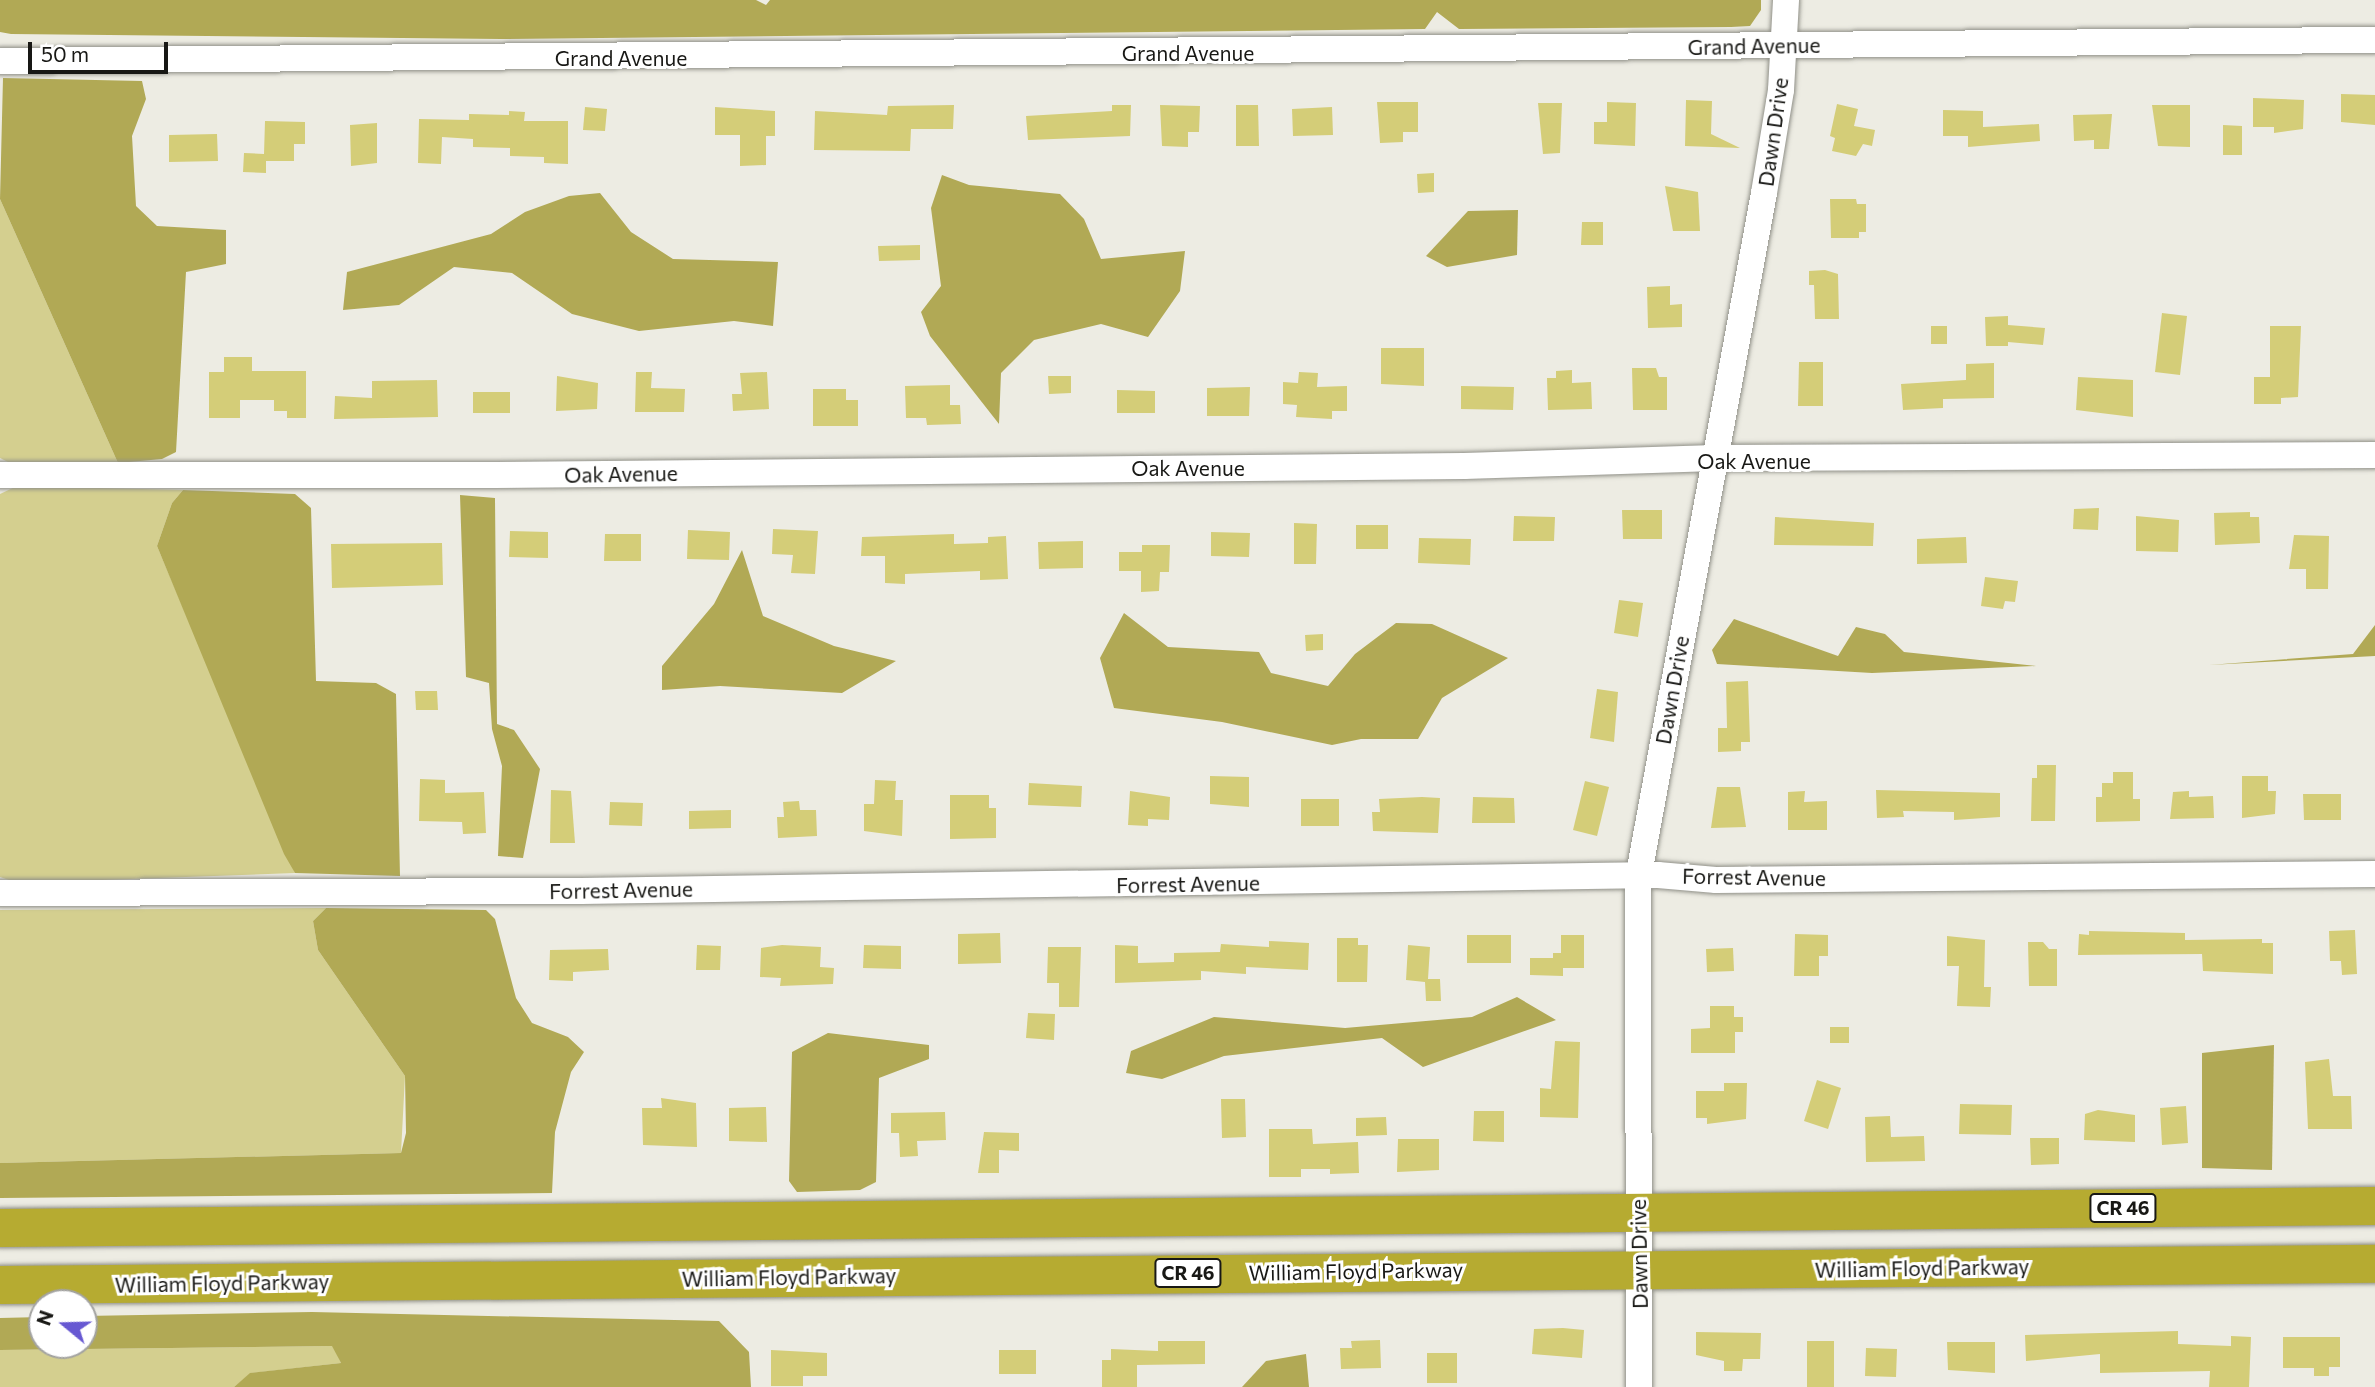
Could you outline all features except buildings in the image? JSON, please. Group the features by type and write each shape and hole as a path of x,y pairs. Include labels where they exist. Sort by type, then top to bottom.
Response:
{"highway":[{"name":"CR 46","path":"0,1228 2375,1206"},
{"name":"William Floyd Parkway","path":"0,1285 2375,1264"}],"street":[{"name":"Dawn Drive","path":"1639,1387 1638,879 1764,193 1784,46 1786,0"},
{"name":"Grand Avenue","path":"0,61 2375,40"},
{"name":"Oak Avenue","path":"0,475 1436,466 1715,458 2375,455"},
{"name":"Forrest Avenue","path":"0,893 581,891 2375,874"}],"shaded area":[{"path":"0,0 756,0 766,5 770,0 1761,0 1761,10 1750,26 1731,27 1459,29 1437,12 1425,29 501,39 11,34 0,32"},
{"path":"3,78 142,81 146,99 132,136 136,206 157,226 226,230 226,264 186,272 176,452 162,459 118,463 0,199"},
{"path":"942,175 969,185 1060,194 1084,219 1101,259 1185,251 1180,291 1148,337 1101,324 1034,340 1001,373 999,424 930,336 921,312 941,286 931,208"},
{"path":"600,193 631,232 673,259 778,262 773,326 734,321 639,331 572,314 512,273 454,267 399,305 343,310 347,272 491,234 525,212 569,196"},
{"path":"0,199 118,463 10,463 0,458"},
{"path":"1518,210 1517,255 1447,267 1426,256 1468,211"},
{"path":"17,486 183,490 172,503 157,546 295,873 18,883 0,877 0,494"},
{"path":"183,490 295,494 311,508 316,681 376,683 396,694 400,876 295,873 284,854 157,546 172,503"},
{"path":"460,495 495,498 497,724 514,730 540,769 523,858 498,856 502,766 492,729 489,683 466,677"},
{"path":"742,550 763,616 834,646 896,661 842,693 720,686 662,690 662,666 714,604"},
{"path":"1124,613 1168,647 1259,652 1271,673 1328,686 1355,654 1396,623 1432,624 1508,658 1442,698 1418,739 1361,739 1332,745 1222,722 1114,708 1100,658"},
{"path":"1734,619 1838,656 1856,627 1885,634 1904,652 2036,666 1872,673 1717,664 1712,650"},
{"path":"2375,625 2375,656 2209,665 2353,654"},
{"path":"326,908 313,921 318,950 405,1076 401,1153 0,1163 0,910"},
{"path":"326,908 486,910 495,919 516,998 532,1023 568,1037 584,1052 571,1072 555,1132 552,1193 0,1198 0,1163 401,1153 406,1133 405,1076 318,950 313,921"},
{"path":"1517,997 1556,1020 1423,1067 1382,1038 1224,1056 1162,1079 1126,1073 1131,1051 1214,1017 1345,1028 1472,1017"},
{"path":"828,1033 929,1045 929,1059 879,1078 876,1182 860,1190 797,1192 789,1181 792,1052"},
{"path":"2274,1045 2272,1170 2202,1168 2202,1053"},
{"path":"312,1312 719,1321 749,1352 751,1387 234,1387 250,1373 341,1363 332,1346 98,1349 98,1316"},
{"path":"28,1317 28,1350 0,1350 0,1318"},
{"path":"333,1346 341,1363 251,1373 234,1387 0,1387 0,1350 28,1350 28,1359 98,1359 98,1349"},
{"path":"1306,1354 1309,1387 1242,1387 1266,1361"}]}
